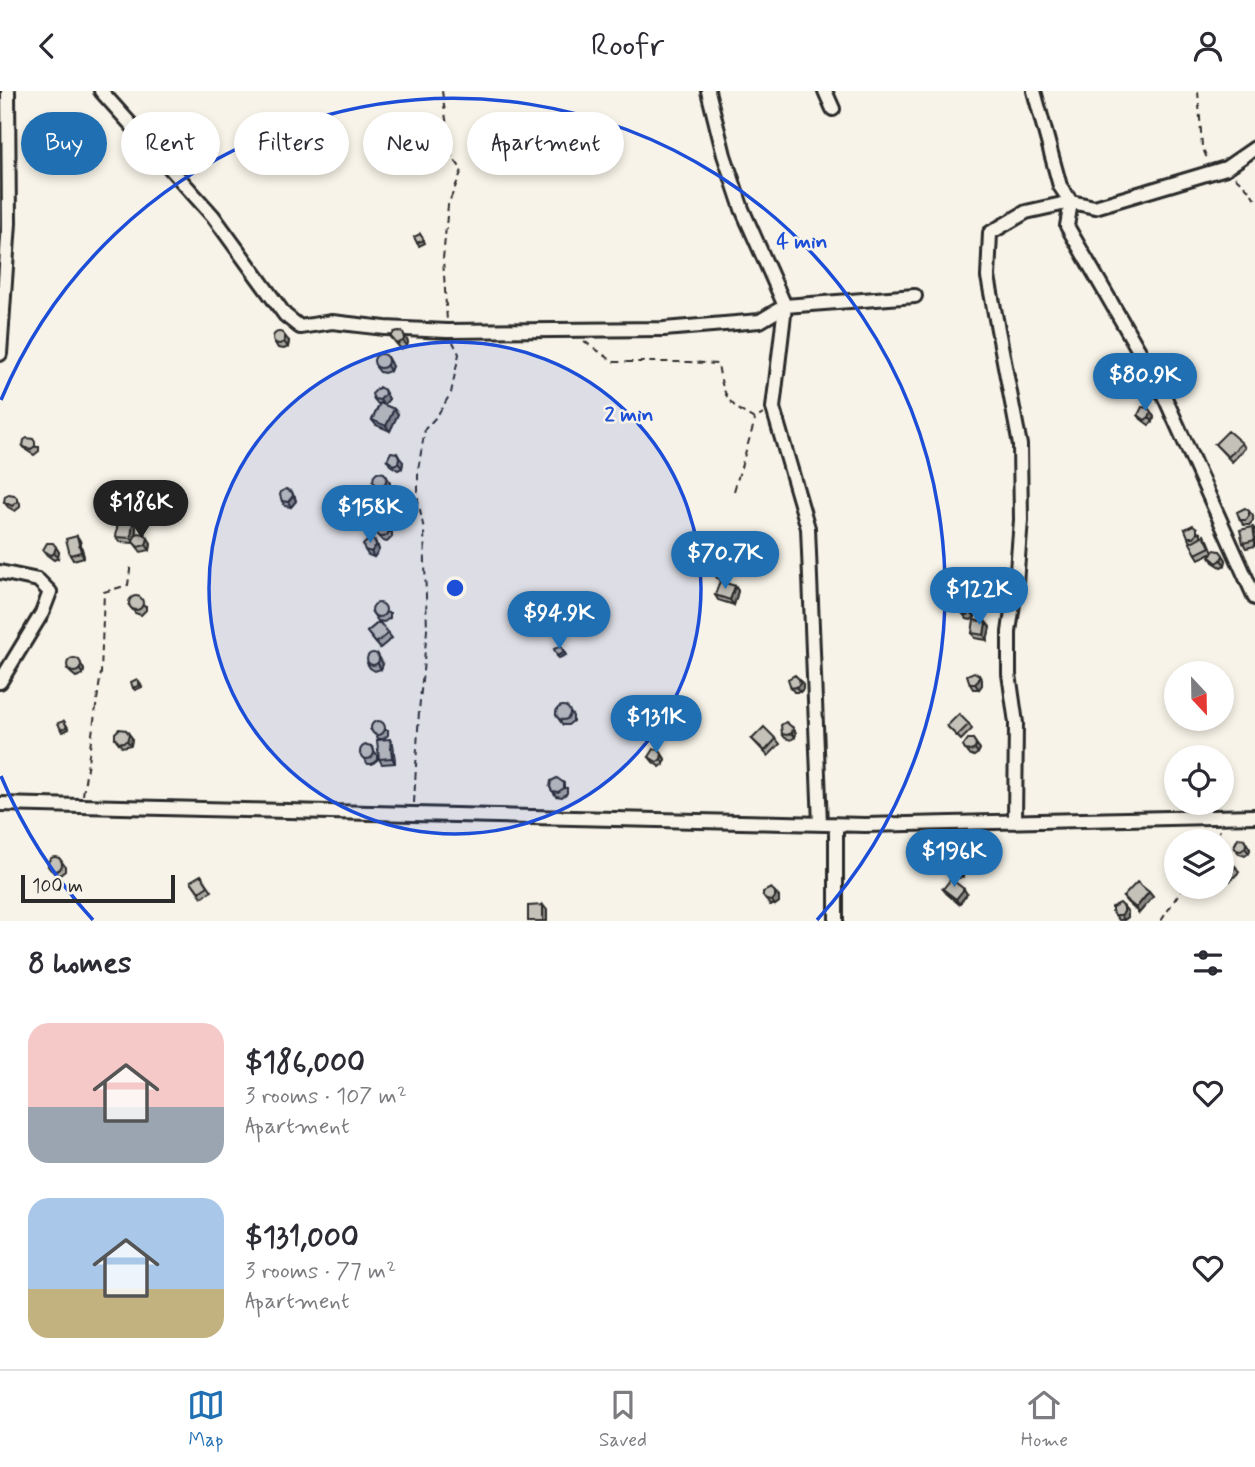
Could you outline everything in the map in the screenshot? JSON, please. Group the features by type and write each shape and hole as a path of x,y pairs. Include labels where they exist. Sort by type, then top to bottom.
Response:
{"street":[{"path":"0,354 9,223 8,91"},
{"path":"101,91 213,216 285,315 300,327 332,322 447,331 664,330 760,321 785,306 915,296"},
{"path":"708,91 724,155 742,209 785,306 773,408 808,528 820,824"},
{"path":"825,91 833,109"},
{"path":"1034,91 1060,186 1071,202 1067,226 1160,389 1255,598"},
{"path":"1015,822 1016,723 1009,674 1009,632 1021,520 1020,445 988,277 990,233 1026,212 1071,202 1095,207 1220,169 1255,148"},
{"path":"0,572 38,580 50,592 42,613 0,682"},
{"path":"0,804 836,825 1255,816"},
{"path":"836,825 836,921"}],"path":[{"path":"414,814 419,711 427,630 424,530 418,500 418,470 425,429 437,416 451,393 459,355 447,331 443,259 448,205 462,170 452,155 442,91"},
{"path":"1199,91 1202,146 1220,169 1250,191 1255,199"},
{"path":"566,329 614,362 718,364 722,390 736,409 755,419"},
{"path":"734,491 755,419 773,408"},
{"path":"81,806 101,673 104,592 128,585 131,563"},
{"path":"1220,829 1228,817"},
{"path":"1161,921 1176,899"}],"building":[{"path":"420,234 424,240 417,243 414,237"},
{"path":"398,331 405,337 397,344 391,337"},
{"path":"279,332 285,338 279,344 273,338"},
{"path":"381,354 386,356 386,366 381,368 376,366 374,361 376,356"},
{"path":"1181,369 1187,370 1189,375 1184,382 1178,381 1177,373"},
{"path":"379,387 385,394 380,400 374,399 372,394"},
{"path":"380,403 394,409 386,426 372,420"},
{"path":"1142,407 1151,412 1145,420 1138,415"},
{"path":"1228,431 1242,443 1228,457 1215,444"},
{"path":"27,438 35,442 35,446 30,450 23,446"},
{"path":"391,452 397,453 399,457 398,463 394,465 387,460"},
{"path":"377,472 384,473 387,477 385,484 377,486 373,481"},
{"path":"286,489 292,492 293,496 288,502 282,501 280,495"},
{"path":"9,494 17,498 17,502 12,506 4,502 5,496"},
{"path":"374,495 382,499 381,506 377,508 369,503"},
{"path":"1245,508 1249,511 1249,516 1246,520 1240,520 1237,512"},
{"path":"118,520 133,521 131,538 116,537"},
{"path":"382,523 387,525 387,535 382,537 377,535 375,530 377,525"},
{"path":"1193,525 1197,528 1197,533 1194,537 1188,537 1185,529"},
{"path":"1253,527 1255,540 1243,543 1240,530"},
{"path":"138,533 145,534 148,538 146,545 138,547 133,542"},
{"path":"1204,535 1210,547 1196,554 1190,543"},
{"path":"77,536 81,552 70,555 66,539"},
{"path":"369,539 375,541 376,546 371,552 365,550 363,545"},
{"path":"47,543 53,543 56,547 51,555 43,550"},
{"path":"1214,550 1223,555 1217,563 1210,557"},
{"path":"716,562 724,567 719,575 711,570"},
{"path":"720,581 735,586 730,600 715,595"},
{"path":"136,596 141,598 141,608 136,610 131,608 129,603 131,598"},
{"path":"964,602 973,607 967,615 960,610"},
{"path":"379,603 384,605 384,615 379,617 374,615 372,610 374,605"},
{"path":"584,607 589,609 589,619 584,621 579,619 577,614 579,609"},
{"path":"974,620 986,622 984,635 972,633"},
{"path":"379,622 389,633 376,643 367,632"},
{"path":"561,646 564,653 557,656 554,649"},
{"path":"373,653 379,659 373,665 367,659"},
{"path":"74,658 79,660 79,670 74,672 69,670 67,665 69,660"},
{"path":"974,672 979,675 979,680 970,684 967,675"},
{"path":"795,675 800,684 791,688 788,679"},
{"path":"137,679 140,685 133,688 131,682"},
{"path":"563,706 568,708 568,718 563,720 558,718 556,713 558,708"},
{"path":"959,714 969,724 957,736 947,726"},
{"path":"64,721 67,727 61,730 58,723"},
{"path":"378,721 383,723 383,733 378,735 373,733 371,728 373,723"},
{"path":"786,722 793,728 792,733 787,735 782,734 781,725"},
{"path":"764,727 776,739 765,751 752,739"},
{"path":"119,729 126,730 129,734 127,741 119,743 115,738"},
{"path":"390,739 392,758 379,759 377,740"},
{"path":"968,739 973,739 976,744 971,751 965,750 963,746"},
{"path":"367,745 372,747 372,757 367,759 362,757 360,752 362,747"},
{"path":"654,749 662,754 657,762 649,757"},
{"path":"557,778 564,783 564,788 558,792 552,791 550,787 551,781"},
{"path":"1238,838 1244,839 1245,848 1241,851 1234,846"},
{"path":"55,857 60,859 60,869 55,871 50,869 48,864 50,859"},
{"path":"952,861 958,861 960,871 955,873 948,868"},
{"path":"201,875 208,886 199,892 191,881"},
{"path":"951,879 964,889 956,899 943,889"},
{"path":"1137,882 1149,892 1136,908 1123,897"},
{"path":"771,888 775,892 772,901 763,896 763,892"},
{"path":"1120,903 1124,912 1115,915 1112,907"},
{"path":"543,905 543,921 528,921 528,906"}]}
